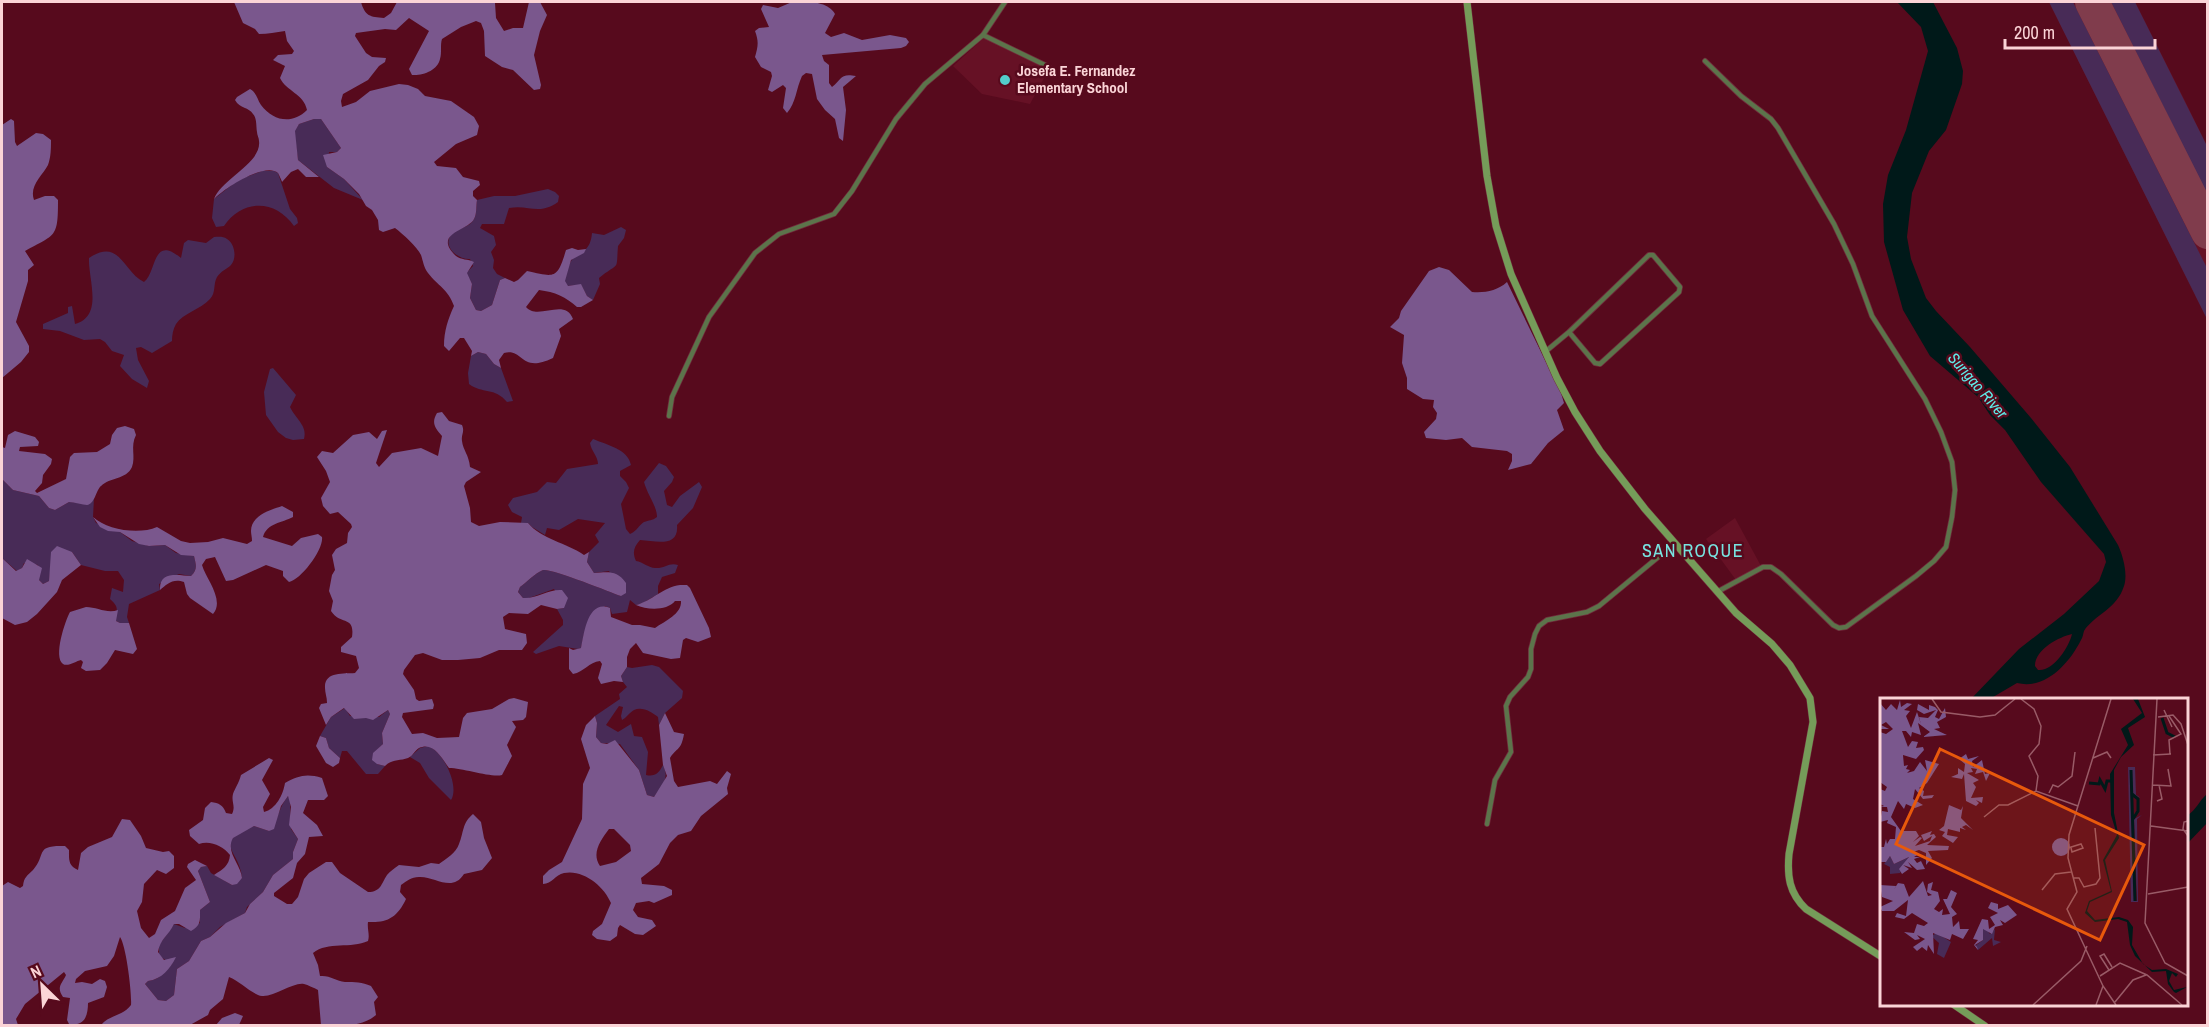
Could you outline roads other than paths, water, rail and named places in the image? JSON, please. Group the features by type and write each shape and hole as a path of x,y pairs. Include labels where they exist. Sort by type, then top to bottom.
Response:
{"street":[{"path":"669,416 672,397 710,317 755,253 779,234 834,214 852,191 903,110 925,84 983,35 1005,2"},
{"path":"1467,2 1487,176 1496,226 1511,274 1545,352 1575,412 1600,451 1674,544 1736,613 1780,652 1800,679 1810,698 1813,722 1788,864 1793,894 1806,909 1880,956"},
{"path":"983,35 1049,67"},
{"path":"1705,61 1741,96 1771,119 1811,184 1848,251 1872,316 1916,383 1935,419 1946,442 1955,480 1950,528 1946,547 1942,553 1916,576 1846,627 1839,628 1833,624 1771,567 1763,567 1717,592"},
{"path":"1545,352 1569,332 1648,255 1653,255 1680,287 1679,292 1600,364 1595,363 1569,332"},
{"path":"1487,824 1495,780 1511,752 1506,706 1510,697 1528,677 1531,669 1533,641 1539,626 1555,617 1593,609 1618,592 1674,544"},
{"path":"1955,1006 1985,1026"}],"water":[{"name":"Surigao River","path":"1897,2 1933,2 1957,48 1963,71 1962,84 1946,130 1929,151 1912,193 1907,237 1911,259 1926,298 2031,418 2070,467 2118,545 2125,571 2121,594 2111,606 2088,625 2076,649 2063,666 2046,679 2037,683 2017,683 1991,698 1972,698 2019,649 2064,614 2099,581 2106,562 2104,554 2041,482 2005,430 1990,415 1978,397 1930,356 1903,310 1884,242 1883,204 1888,175 1906,130 1928,51 1921,27","holes":["2072,634 2064,652 2055,663 2044,670 2038,670 2035,666 2043,649"]},
{"path":"2207,794 2207,823 2188,843 2188,815"}],"place":[{"name":"Josefa E. Fernandez Elementary School","path":"1005,80"}],"district":[{"name":"SAN ROQUE","path":"1693,551"}]}
